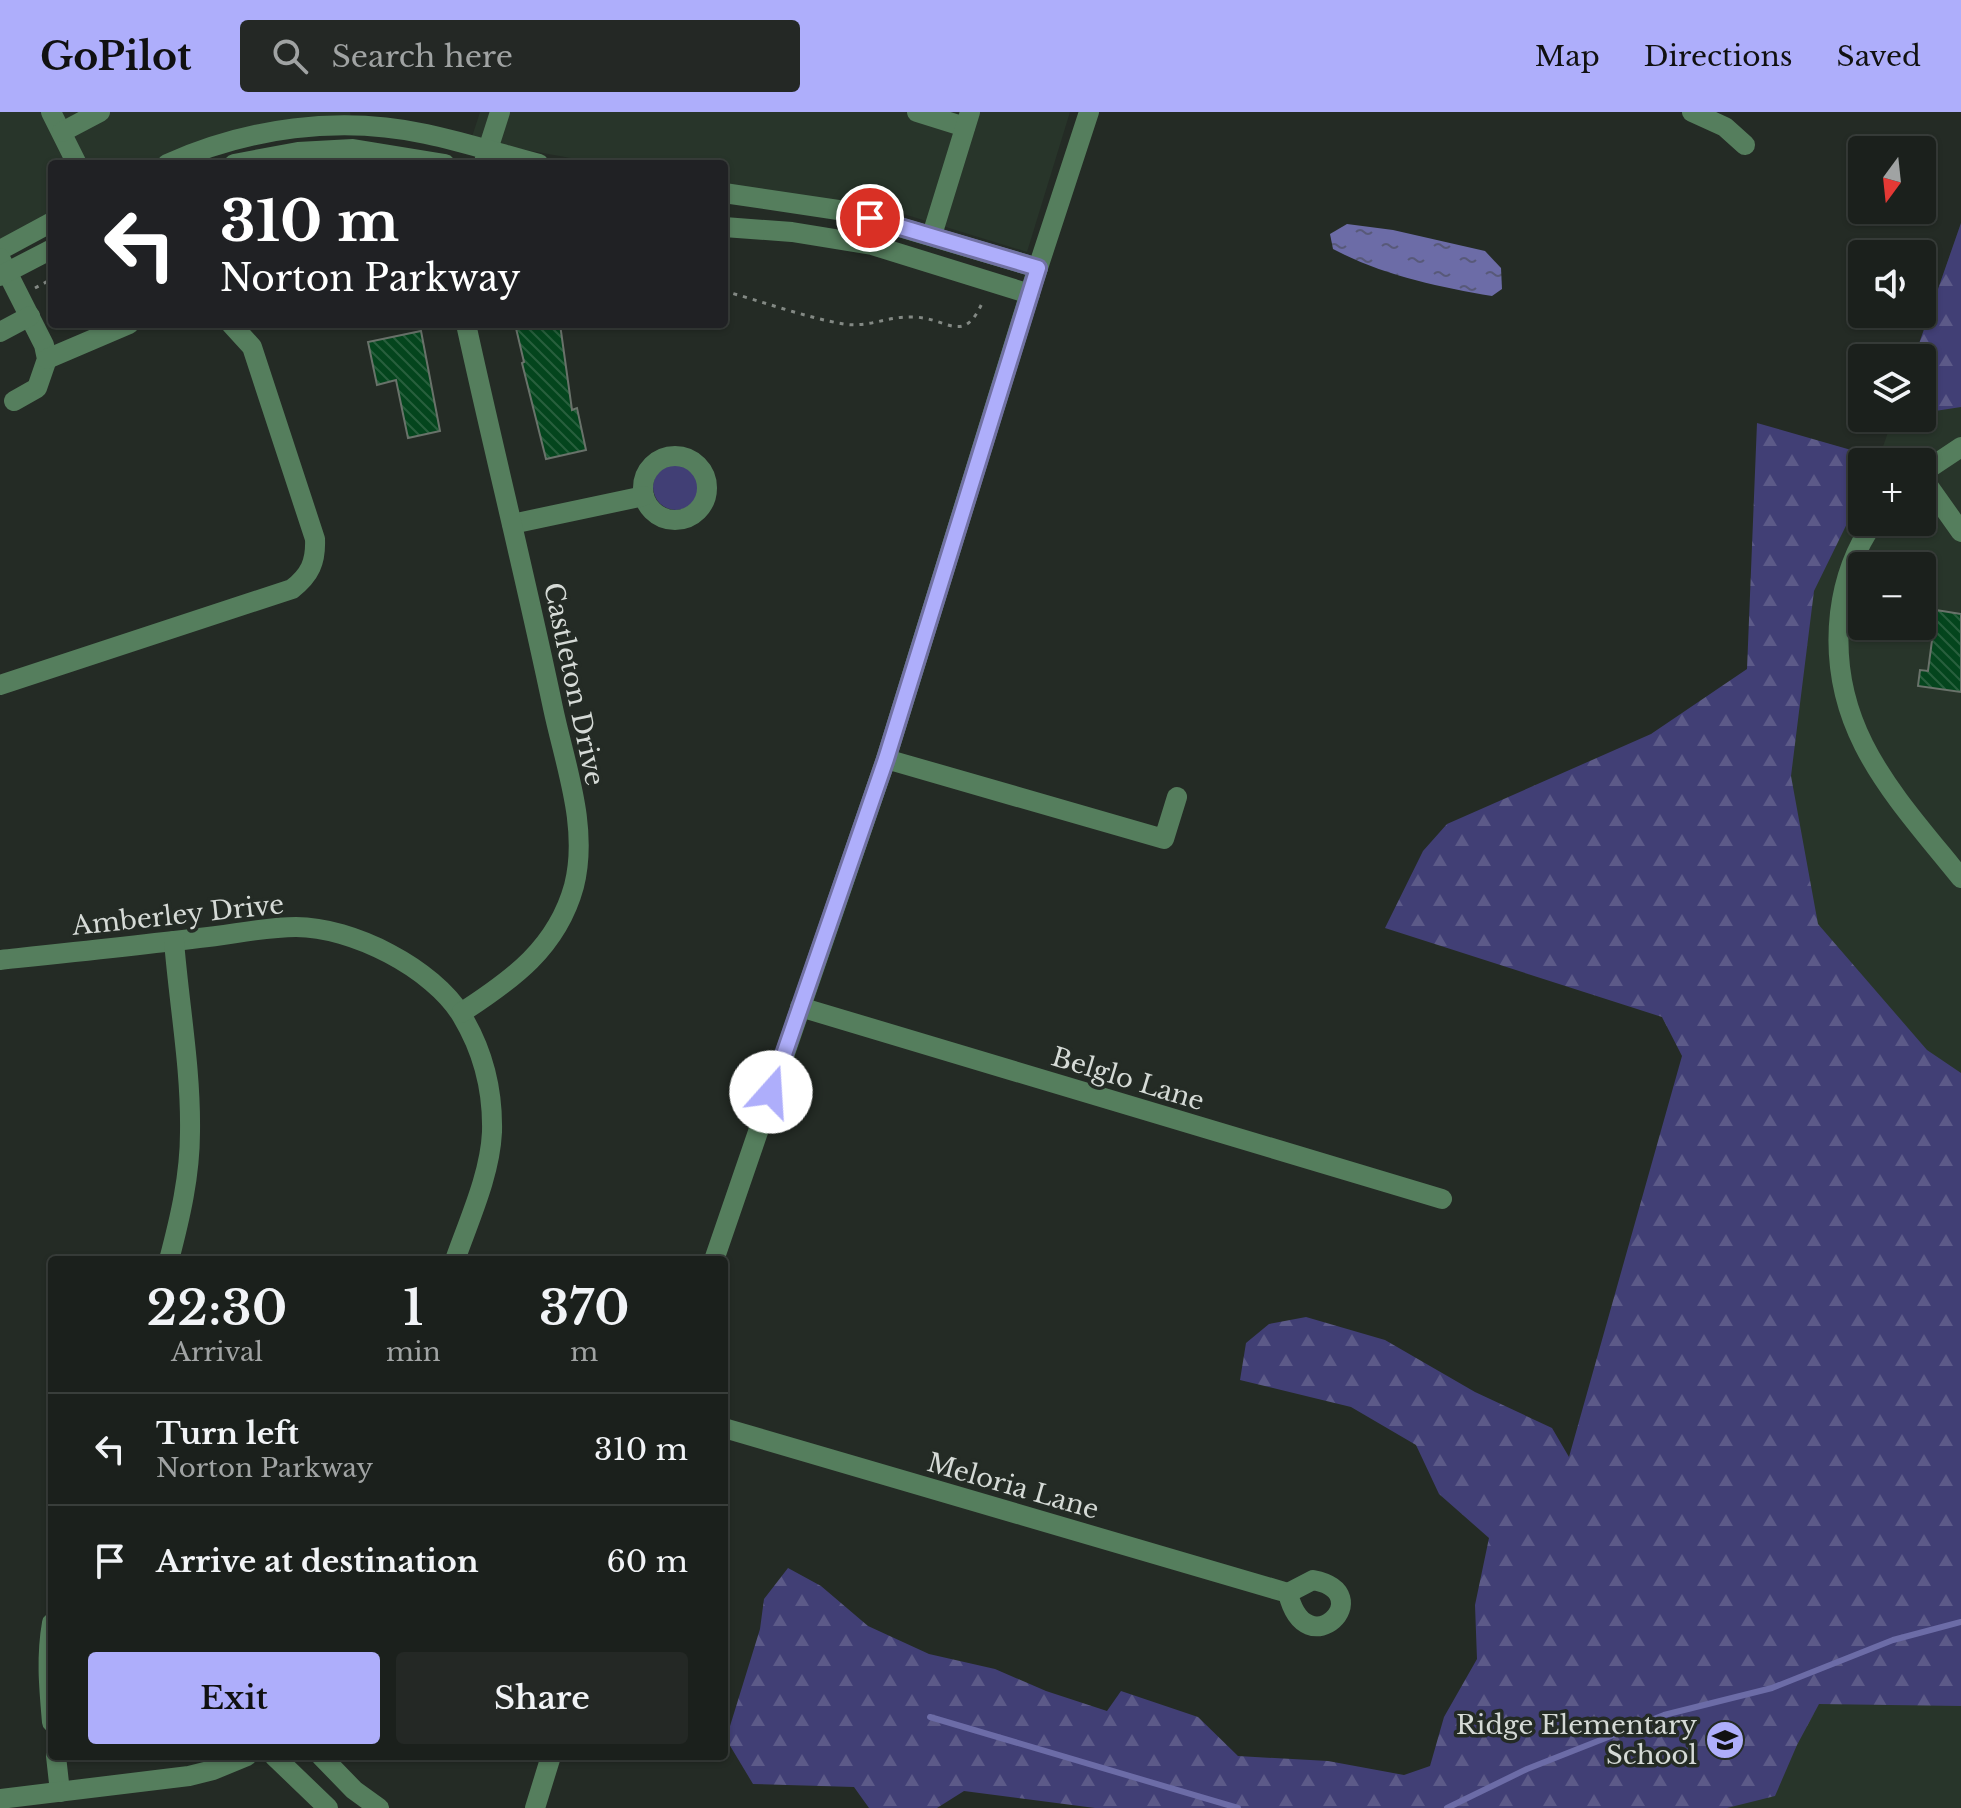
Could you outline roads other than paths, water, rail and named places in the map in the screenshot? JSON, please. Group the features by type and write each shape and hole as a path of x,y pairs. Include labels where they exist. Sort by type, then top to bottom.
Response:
{"street":[{"path":"51,112 75,160"},
{"path":"62,132 100,112"},
{"path":"486,157 500,112"},
{"path":"917,112 967,120 932,235"},
{"path":"715,1256 886,759 1089,112"},
{"path":"1692,112 1725,127 1745,145"},
{"path":"317,118 317,151"},
{"path":"178,160 240,137 317,118 425,134 486,157 509,160"},
{"path":"248,160 353,149 420,160"},
{"path":"728,194 845,211 1038,268"},
{"path":"0,250 48,224"},
{"path":"728,227 792,232 872,245 1030,294"},
{"path":"14,401 37,388 47,359 30,316 3,269 48,251"},
{"path":"0,332 30,316"},
{"path":"47,359 120,328"},
{"path":"0,685 292,589 308,575 316,553 315,539 252,347 235,328"},
{"name":"Castleton Drive","path":"461,1013 520,973 545,946 564,914 578,865 579,829 467,328"},
{"path":"1936,465 1961,447"},
{"path":"1936,495 1961,532"},
{"path":"512,524 644,496"},
{"path":"1865,536 1843,590 1838,635 1839,669 1847,705 1861,743 1882,778 1961,878"},
{"path":"886,759 1164,839 1177,797"},
{"name":"Amberley Drive","path":"0,960 296,927 347,937 390,952 432,984 461,1013 481,1056 490,1089 492,1135 482,1179 456,1256"},
{"path":"170,1256 185,1189 190,1132 174,941"},
{"name":"Belglo Lane","path":"800,1007 1442,1199"},
{"name":"Meloria Lane","path":"728,1429 1288,1593"},
{"path":"48,1646 48,1676"},
{"path":"56,1760 60,1792"},
{"path":"0,1799 189,1776 237,1760"},
{"path":"278,1760 328,1808"},
{"path":"325,1760 354,1790 379,1808"},
{"path":"535,1808 550,1760"}],"water":[{"path":"1347,224 1393,230 1485,251 1501,268 1502,289 1492,296 1451,289 1391,273 1352,258 1333,249 1330,234"}],"waterway":[{"path":"1447,1808 1527,1769 1664,1715 1772,1688 1893,1640 1961,1622"},
{"path":"930,1717 1238,1808"}],"place":[{"name":"Ridge Elementary School","path":"1725,1740"}]}
